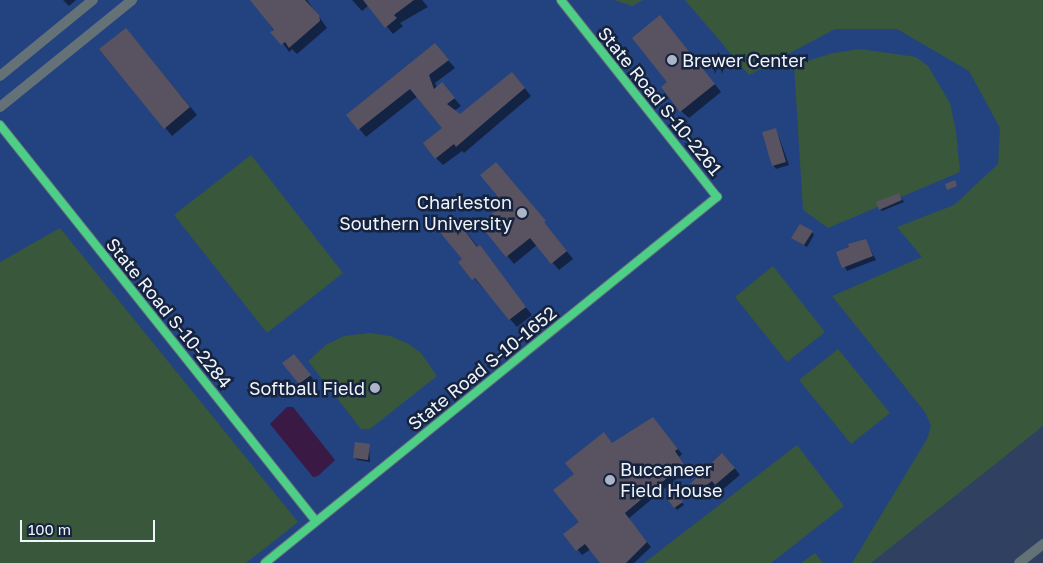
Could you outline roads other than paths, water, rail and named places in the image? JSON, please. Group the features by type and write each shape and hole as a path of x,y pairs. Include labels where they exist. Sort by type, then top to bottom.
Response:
{"street":[{"path":"0,76 93,0"},
{"path":"0,106 132,0"},
{"name":"State Road S-10-2261","path":"561,0 717,196"},
{"name":"State Road S-10-2284","path":"0,125 315,520"},
{"name":"State Road S-10-1652","path":"265,563 315,520 717,196"},
{"path":"1019,563 1043,544"}],"place":[{"name":"Brewer Center","path":"672,60"},
{"name":"Charleston Southern University","path":"522,213"},
{"name":"Softball Field","path":"375,388"},
{"name":"Buccaneer Field House","path":"610,480"}]}
